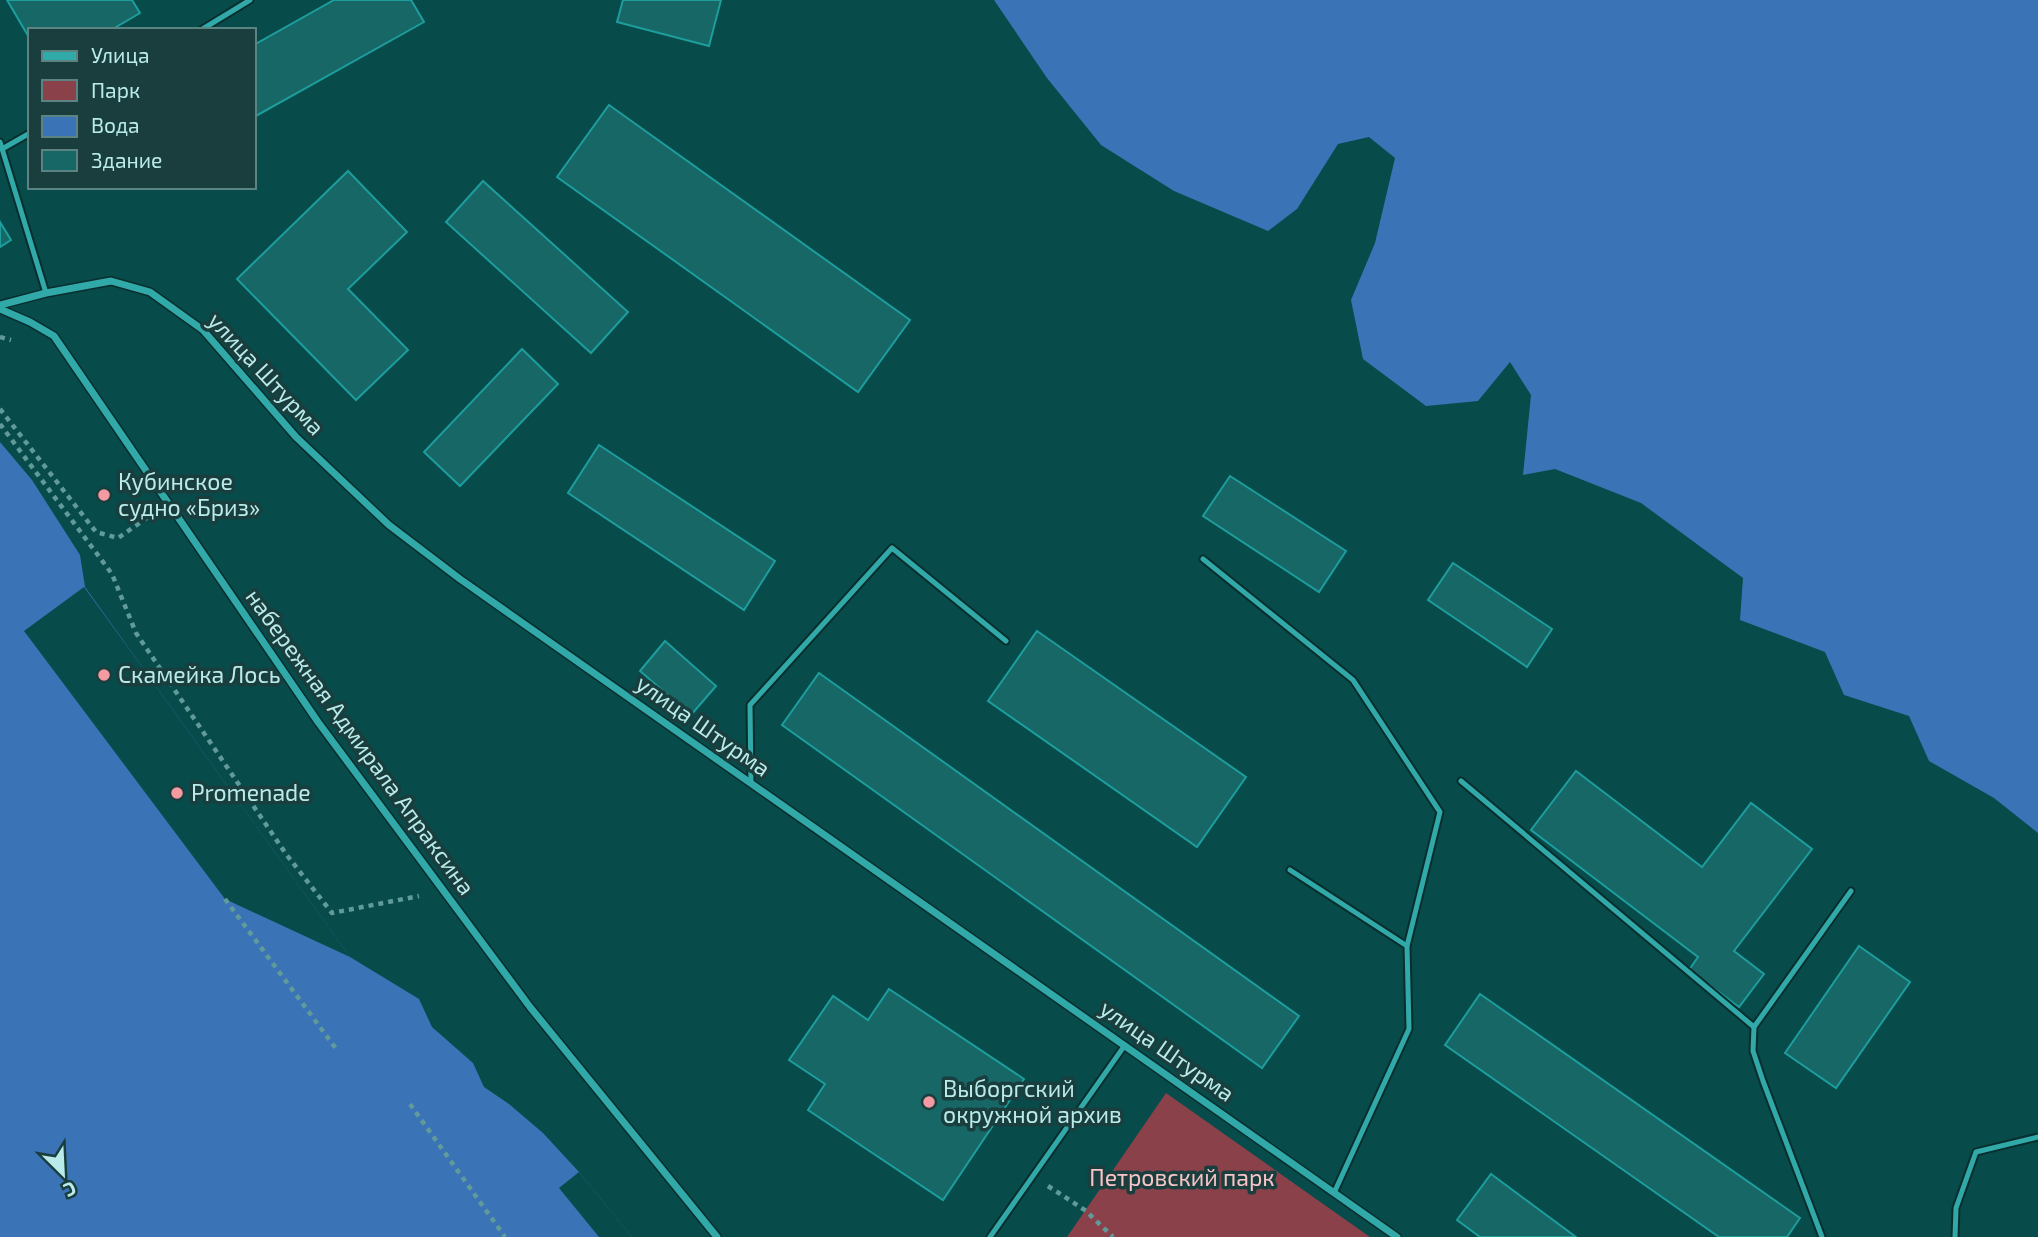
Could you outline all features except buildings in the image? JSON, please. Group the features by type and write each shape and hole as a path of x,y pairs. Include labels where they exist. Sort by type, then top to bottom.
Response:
{"street":[{"name":"улица Штурма","path":"0,307 46,293 111,281 150,292 203,330 296,437 389,525 460,579 1397,1237"},
{"name":"набережная Адмирала Апраксина","path":"0,307 54,336 318,722 530,1007 717,1237"}],"lane":[{"path":"204,28 250,0"},
{"path":"2,149 28,134"},
{"path":"0,142 46,293"},
{"path":"751,783 750,705 891,548 1006,640"},
{"path":"1203,559 1353,680 1440,812 1407,946 1409,1029 1334,1193"},
{"path":"1461,781 1755,1027"},
{"path":"1290,870 1407,946"},
{"path":"1822,1237 1753,1051 1755,1027 1851,891"},
{"path":"990,1237 1125,1045"},
{"path":"1955,1237 1955,1208 1976,1152 2038,1137"}],"path":[{"path":"0,409 96,532 118,538 157,511"},
{"path":"0,425 112,574 136,633 286,854 332,912 419,896"},
{"path":"225,899 337,1050"},
{"path":"410,1104 505,1237"},
{"path":"1033,1176 1086,1210 1113,1237"}],"green space":[{"name":"Петровский парк","path":"1166,1093 1370,1237 1067,1237"}],"water":[{"path":"994,0 2038,0 2038,833 1994,798 1929,761 1909,716 1844,695 1825,652 1740,620 1743,578 1641,503 1555,469 1523,475 1531,395 1510,362 1478,401 1426,406 1363,359 1351,300 1375,243 1395,158 1369,137 1338,144 1297,209 1268,231 1174,191 1101,145 1047,78"},
{"path":"0,442 32,480 80,555 85,587 350,957 419,999 432,1027 473,1063 484,1087 543,1133 632,1237 0,1237"}],"pier":[{"path":"84,587 350,957 225,899 24,631"},
{"path":"579,1172 632,1237 599,1237 559,1188"}],"place":[{"name":"Кубинское судно «Бриз»","path":"104,495"},
{"name":"Скамейка Лось","path":"104,675"},
{"name":"Promenade","path":"177,793"},
{"name":"Выборгский окружной архив","path":"929,1102"}]}
